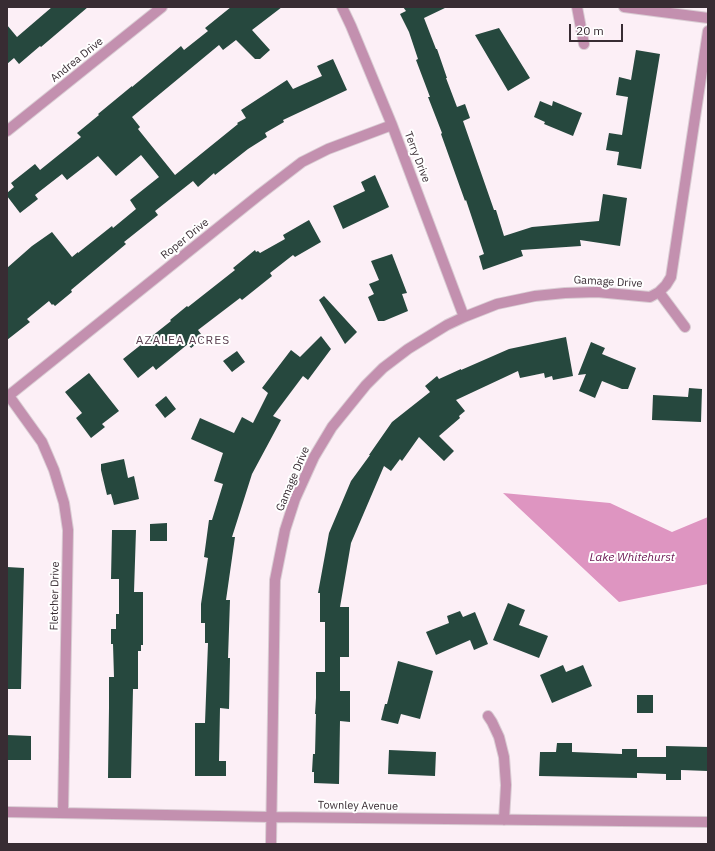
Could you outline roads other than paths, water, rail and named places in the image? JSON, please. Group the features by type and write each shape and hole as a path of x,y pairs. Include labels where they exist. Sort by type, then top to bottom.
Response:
{"street":[{"name":"Andrea Drive","path":"7,131 162,7"},
{"name":"Terry Drive","path":"342,7 392,125 464,317"},
{"path":"577,7 584,44"},
{"path":"624,7 708,18"},
{"path":"685,327 660,292 671,278 708,30"},
{"name":"Roper Drive","path":"8,396 258,195 302,162 328,149 392,125"},
{"name":"Gamage Drive","path":"272,844 275,580 285,530 295,499 314,457 332,427 366,385 384,368 408,349 447,325 464,317 497,304 542,295 598,292 650,296 660,292"},
{"name":"Fletcher Drive","path":"8,396 42,442 54,470 64,503 68,530 63,813"},
{"path":"488,716 499,737 504,757 506,785 504,820"},
{"name":"Townley Avenue","path":"7,812 708,822"}],"water":[{"name":"Lake Whitehurst","path":"503,493 610,503 672,532 708,517 708,584 619,602"}],"district":[{"name":"AZALEA ACRES","path":"183,341"}]}
